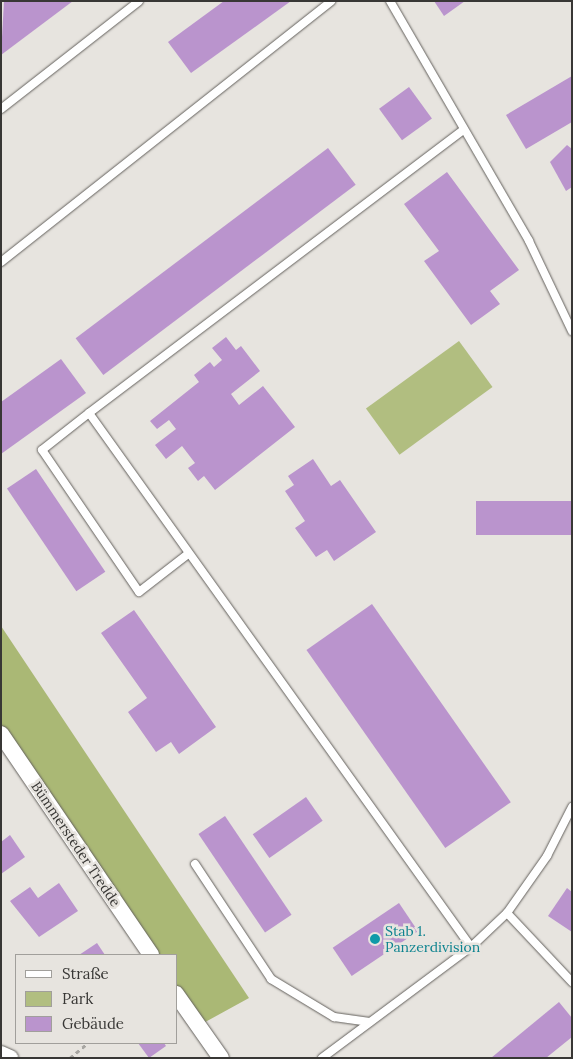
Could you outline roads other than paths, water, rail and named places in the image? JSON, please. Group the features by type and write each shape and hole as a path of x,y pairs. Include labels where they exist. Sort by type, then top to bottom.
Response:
{"street":[{"name":"Bümmersteder Tredde","path":"1,734 149,954"},
{"path":"178,997 221,1058"},
{"path":"1,1054 10,1058"}],"lane":[{"path":"1,109 139,1"},
{"path":"1,262 331,1"},
{"path":"390,1 529,241 572,331"},
{"path":"188,554 140,592 42,450 464,129"},
{"path":"89,413 188,554 471,947"},
{"path":"322,1058 471,947 507,913 547,856 572,807"},
{"path":"194,864 271,979 334,1017 370,1022"},
{"path":"507,913 572,982"}],"place":[{"name":"Stab 1. Panzerdivision","path":"375,939"}]}
